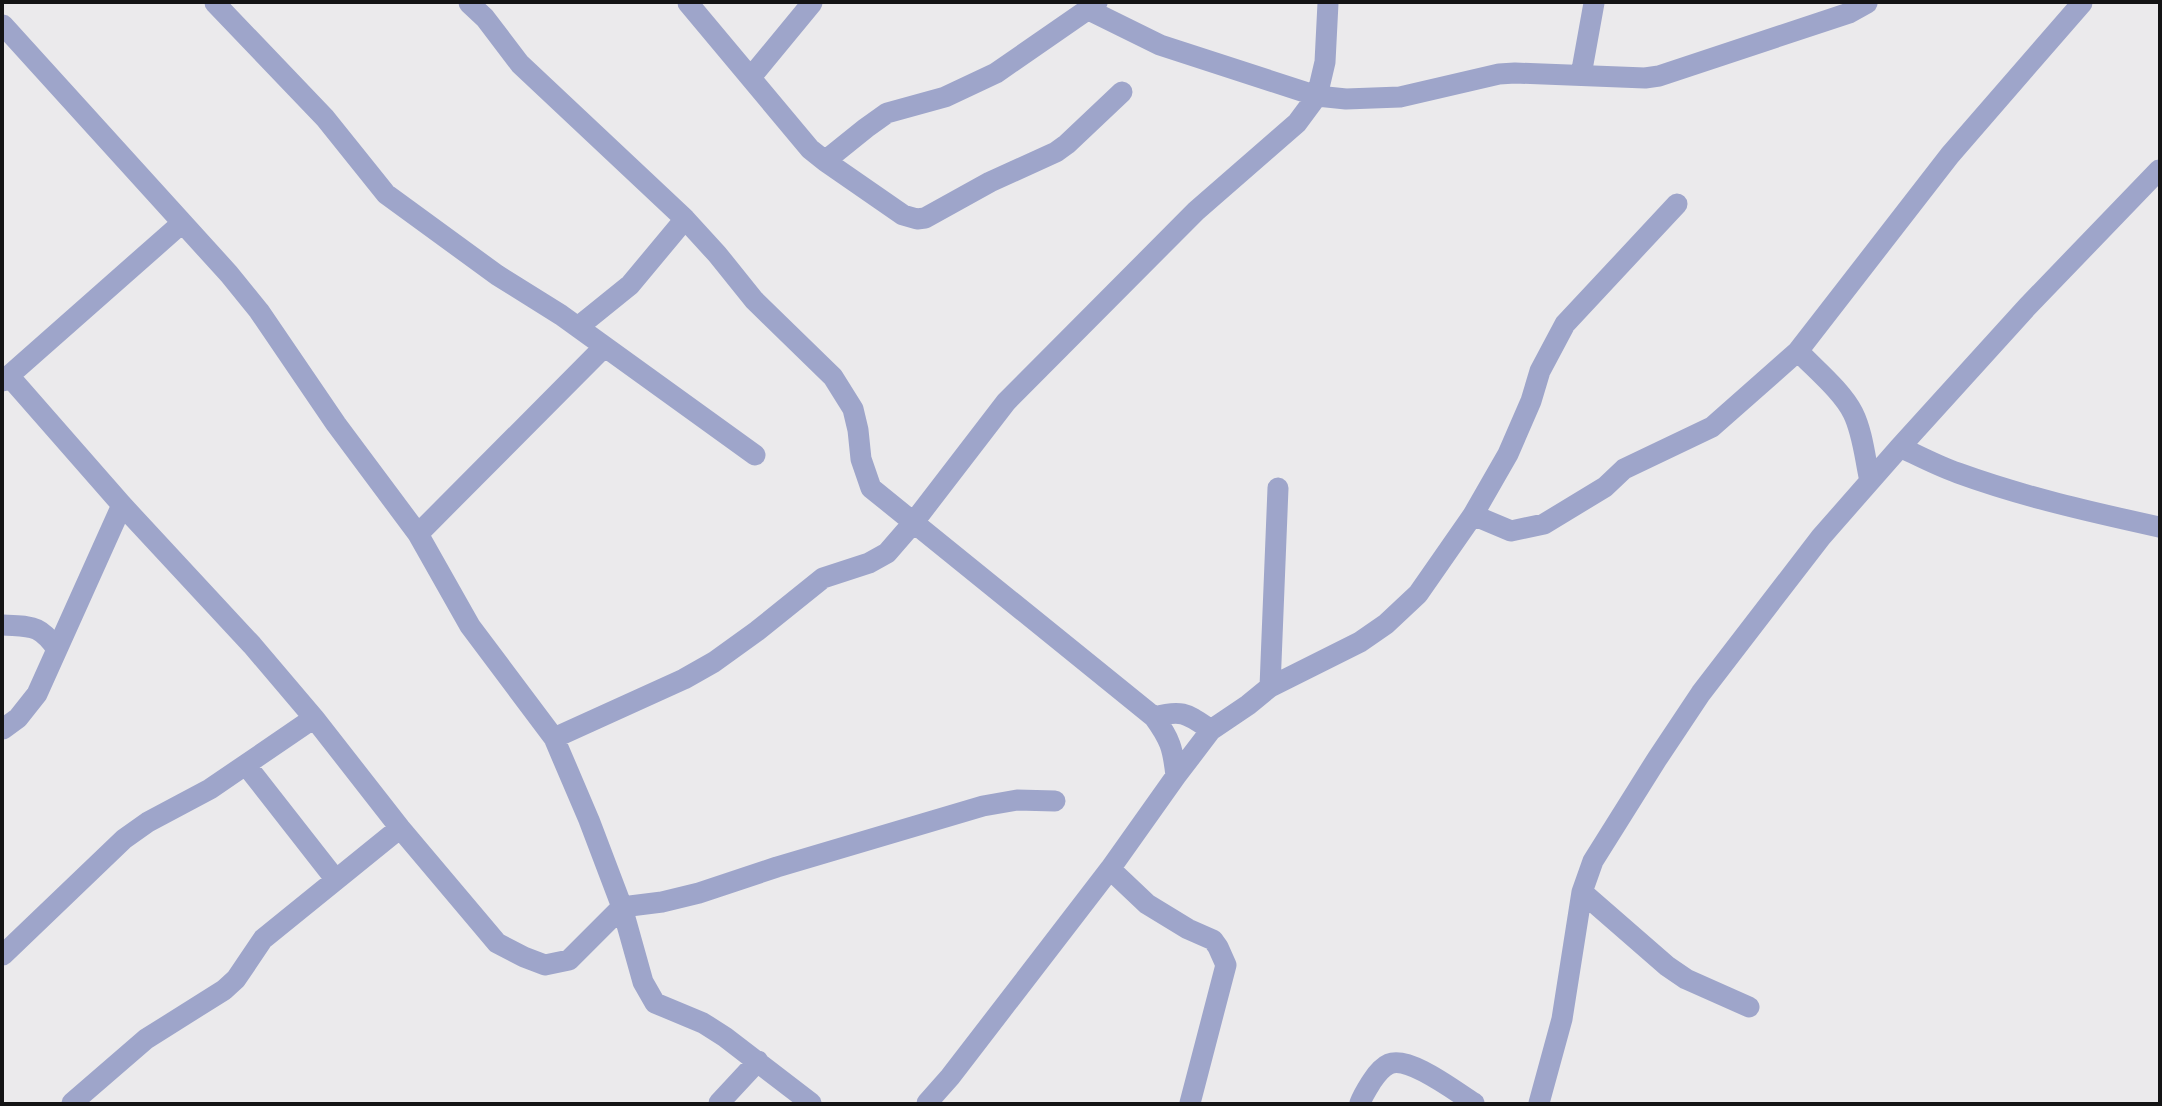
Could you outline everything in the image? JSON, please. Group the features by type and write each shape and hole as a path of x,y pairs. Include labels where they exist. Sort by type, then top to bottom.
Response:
{"street":[{"path":"215,3 325,118 386,194 497,276 578,327 755,455"},
{"path":"469,3 485,18 520,64 685,219 717,254 754,300 832,378 853,409 858,430 860,459 871,488 1154,717 1167,735 1171,744 1176,776"},
{"path":"688,3 810,149 903,215 917,219 925,218 990,182 1056,152 1067,144 1122,92"},
{"path":"751,77 812,3"},
{"path":"554,738 684,679 714,662 757,631 822,578 869,563 887,553 914,523 1006,402 1196,211 1297,123 1317,96 1325,62 1328,3"},
{"path":"1581,75 1594,3"},
{"path":"825,161 866,128 888,113 945,97 996,72 1093,7 1160,45 1317,96 1368,99 1400,97 1499,74 1581,75 1645,78 1659,76 1849,13 1867,3"},
{"path":"1473,515 1511,531 1544,524 1605,486 1624,469 1712,427 1798,351 1950,154 2082,3"},
{"path":"3,24 259,311 336,424 418,534 470,626 554,738 589,820 622,908 643,982 655,1003 703,1023 725,1037 811,1103"},
{"path":"1539,1103 1562,1019 1582,892 1593,861 1612,829 1701,693 1821,537 1870,481 2027,307 2159,170"},
{"path":"927,1103 1110,869 1176,776 1211,730 1270,688 1360,642 1386,624 1418,594 1473,515 1508,454 1531,401 1540,371 1565,324 1677,204"},
{"path":"578,327 630,285 685,219"},
{"path":"182,223 6,378 252,644 314,718 400,828 497,943 524,957 545,965 569,960 622,908 662,902 699,893 777,867 983,806 1017,800 1055,801"},
{"path":"418,534 604,347"},
{"path":"1798,351 1843,398 1853,412 1860,433 1870,481"},
{"path":"1900,447 1957,473 2002,488 2079,510 2159,527"},
{"path":"1270,688 1278,488"},
{"path":"3,729 18,718 37,694 122,505"},
{"path":"3,625 37,627 49,637 57,649"},
{"path":"1154,717 1174,712 1184,713 1211,730"},
{"path":"3,955 124,839 148,822 210,789 314,718"},
{"path":"246,764 336,880"},
{"path":"72,1103 146,1039 224,990 236,979 263,939 400,828"},
{"path":"1110,869 1148,904 1188,928 1213,940 1223,957 1226,966 1190,1103"},
{"path":"1582,892 1667,966 1686,979 1749,1007"},
{"path":"719,1103 758,1061"},
{"path":"1360,1103 1362,1095 1378,1073 1390,1064 1401,1062 1417,1067 1474,1103"}]}
